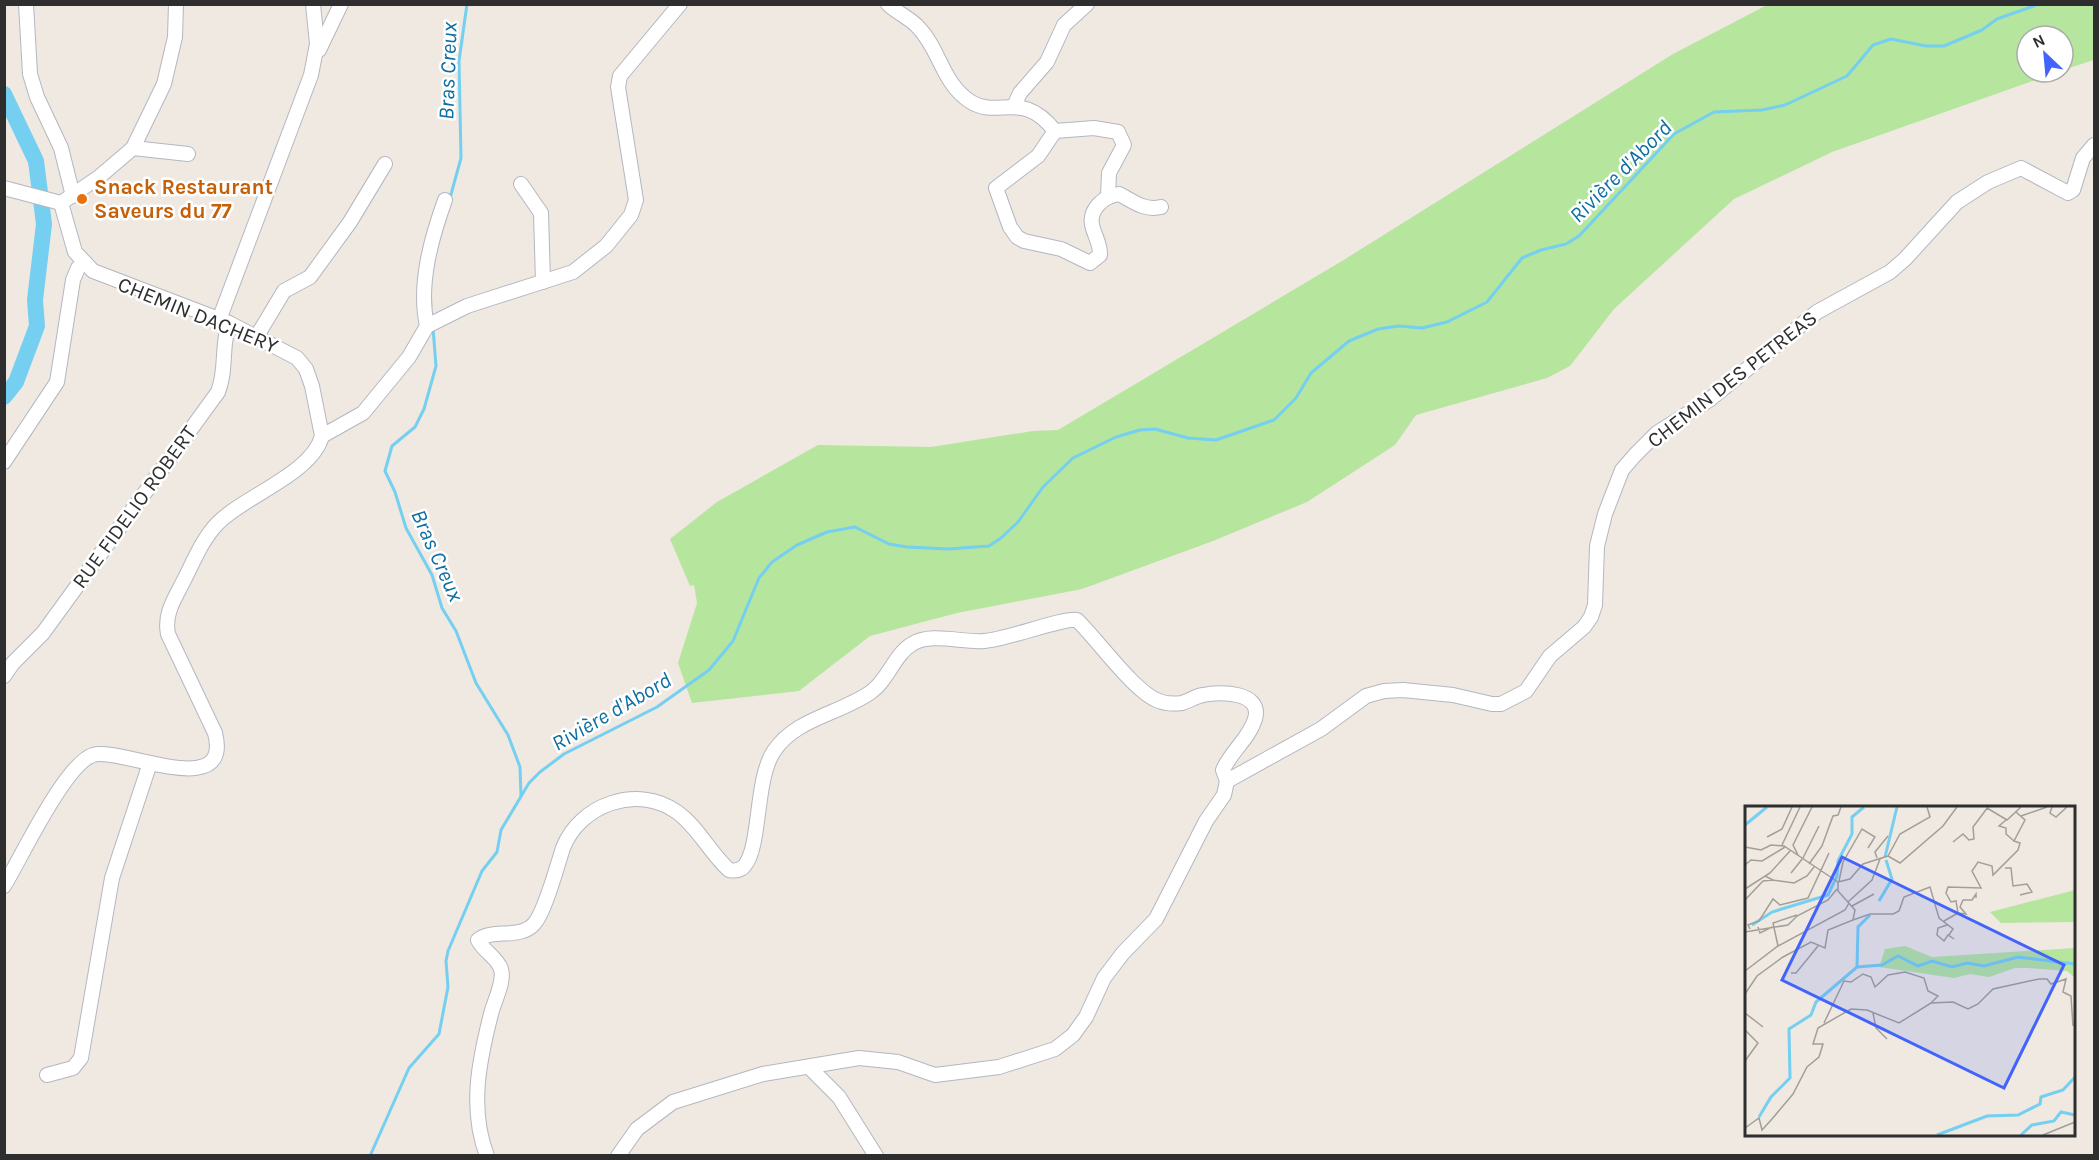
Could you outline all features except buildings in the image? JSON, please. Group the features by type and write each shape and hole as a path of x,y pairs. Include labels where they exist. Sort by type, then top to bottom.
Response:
{"street":[{"name":"CHEMIN DACHERY","path":"26,4 30,74 61,148 63,200 75,252 93,271 224,321 297,358 306,369 322,436"},
{"path":"4,188 63,200 133,148 164,84 175,37 176,4"},
{"path":"313,4 317,31 315,60"},
{"path":"315,60 342,4"},
{"path":"4,886 67,777 80,762 91,755 110,753 150,763 198,768 212,760 217,749 215,733 168,634 167,621 170,607 206,537 228,514 291,472 311,454 322,436 341,428 363,413 409,357 427,326 467,306 568,275 606,246 631,215 636,200 635,184 618,87 620,76 680,4"},
{"path":"888,4 918,27 948,79 972,103 994,107 1014,106 1035,113 1055,132"},
{"path":"1014,106 1020,93 1047,62 1064,25 1087,4"},
{"name":"RUE FIDELIO ROBERT","path":"4,676 13,663 43,633 218,392 224,375 224,321 315,60"},
{"path":"1108,197 1110,173 1124,145 1118,132 1094,128 1055,132 1038,156 996,188 1010,227 1017,237 1024,241 1061,249 1090,263 1100,255 1090,224 1090,216 1108,197 1119,195 1135,204 1153,209 1161,207"},
{"name":"CHEMIN DES PETREAS","path":"1227,781 1321,729 1366,696 1384,690 1454,695 1492,704 1502,704 1526,691 1550,656 1584,627 1591,617 1595,605 1597,546 1612,491 1622,470 1647,442 1670,424 1709,400 1817,312 1890,272 1905,259 1957,202 1988,182 2021,168 2068,193 2073,190 2083,158 2094,145"},
{"path":"133,148 188,154"},
{"path":"257,336 284,291 310,278 350,222 385,164"},
{"path":"521,184 541,213 543,282"},
{"path":"427,326 423,306 428,255 445,200"},
{"path":"4,462 57,382 62,362 73,280 78,268 84,262"},
{"path":"487,1155 481,1140 477,1099 482,1051 501,973 496,960 478,940 526,930 534,924 565,843 582,820 610,803 626,799 646,800 665,806 679,813 729,870 741,868 746,865 750,852 758,801 773,751 794,731 857,701 881,685 911,644 924,640 985,641 1077,620 1156,701 1181,703 1203,695 1221,694 1243,696 1252,701 1256,708 1256,718 1251,729 1226,762 1223,770 1227,781 1224,795 1206,820 1156,919 1123,953 1104,978 1086,1017 1073,1035 1055,1049 999,1067 935,1075 898,1062 859,1058 810,1068 763,1074 673,1102 637,1129 618,1155"},
{"path":"47,1075 73,1068 81,1058 112,878 150,763"},
{"path":"810,1068 839,1097 876,1155"}],"green space":[{"path":"1769,4 2094,5 2094,60 2075,66 2075,24 2015,24 2015,84 2024,84 1832,152 1734,199 1614,309 1570,366 1547,378 1416,415 1395,445 1307,502 1213,541 1082,589 957,613 870,636 799,691 692,703 678,663 697,603 694,585 690,586 670,539 717,502 818,445 931,447 1033,431 1058,430 1342,261 1673,54"}],"waterway":[{"name":"Bras Creux","path":"450,198 461,158 459,61 467,4"},
{"name":"Rivière d'Abord","path":"370,1156 409,1068 439,1034 448,987 446,961 448,951 482,871 497,852 501,830 529,783 564,754 657,707 709,670 733,641 759,578 772,562 797,545 827,532 855,527 889,544 907,547 948,549 989,546 1018,522 1043,487 1073,458 1116,437 1140,430 1155,429 1188,438 1216,440 1274,420 1296,398 1311,373 1349,341 1378,329 1399,326 1422,328 1447,322 1487,302 1522,258 1541,250 1566,244 1579,236 1674,134 1714,112 1762,110 1785,105 1847,76 1873,45 1891,39 1926,46 1944,46 1982,30 1997,19 2039,4"},
{"path":"4,94 36,161 44,224 35,300 37,326 16,382 4,397"},
{"name":"Bras Creux","path":"433,328 436,366 424,409 415,427 392,446 385,471 395,492 406,528 432,575 442,608 456,631 476,683 508,735 520,767 521,796"}],"place":[{"name":"Snack Restaurant Saveurs du 77","path":"82,199"}]}
